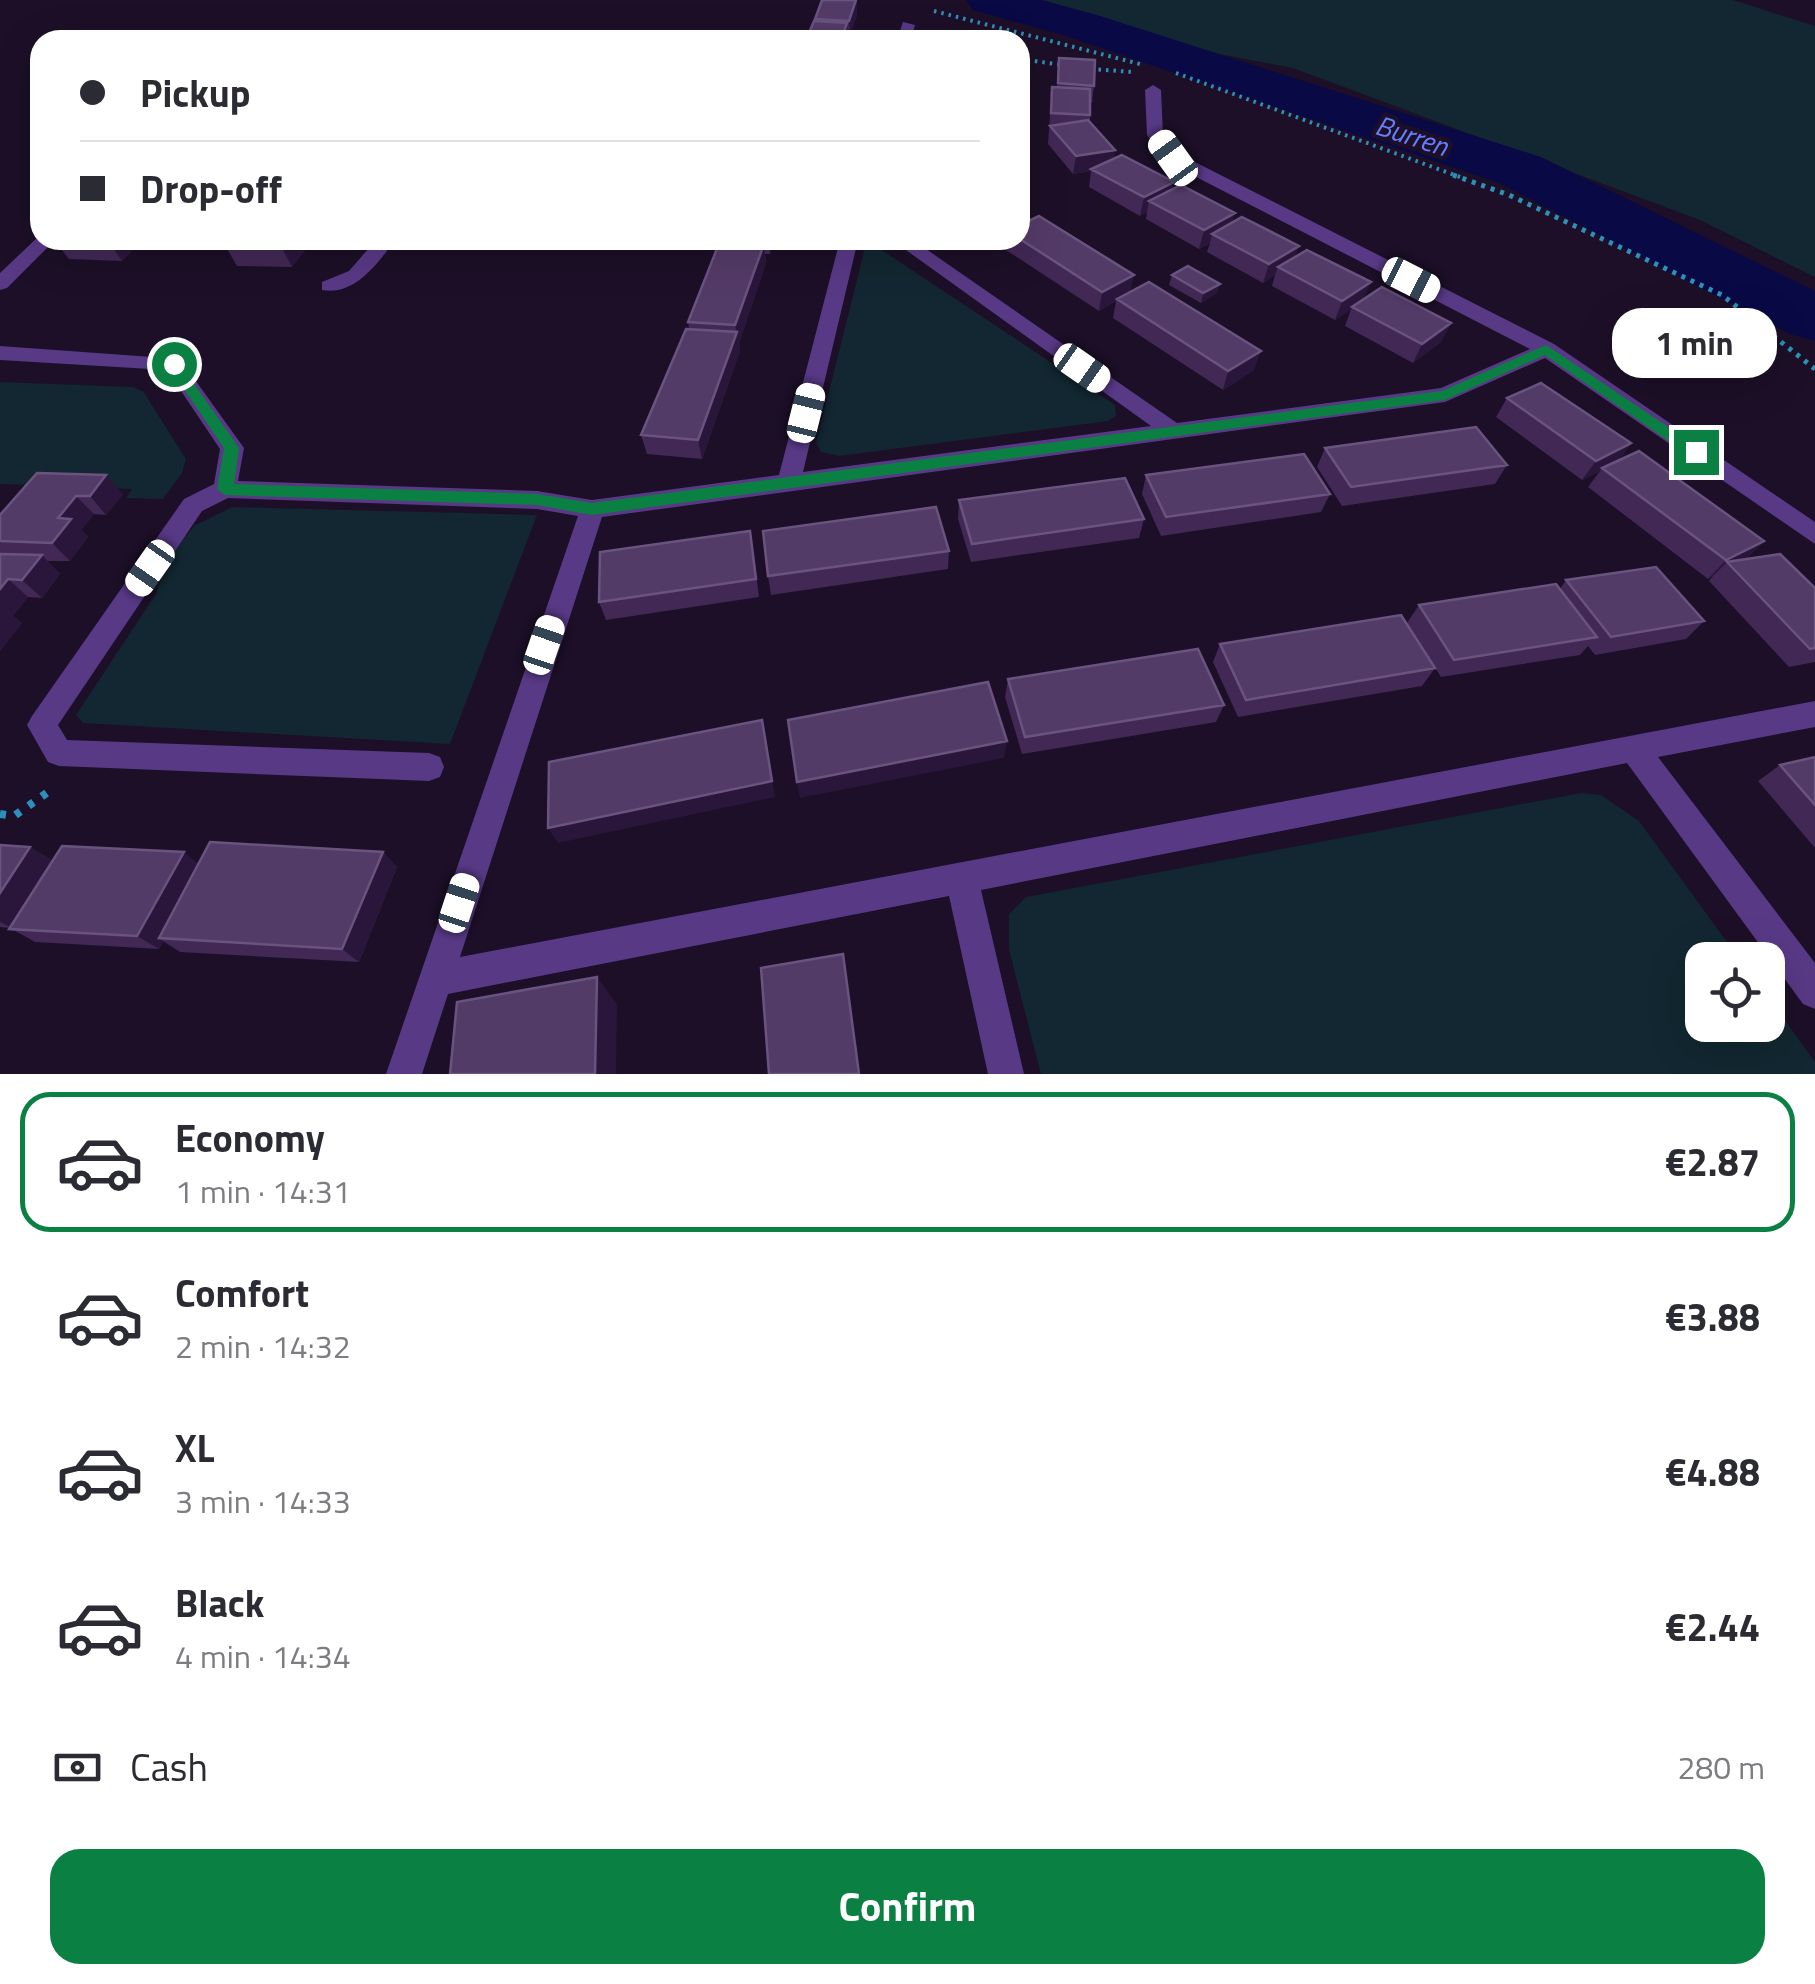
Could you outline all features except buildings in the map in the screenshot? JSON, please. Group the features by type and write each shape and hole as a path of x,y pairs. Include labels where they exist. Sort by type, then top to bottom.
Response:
{"street":[{"path":"1152,83 1156,134 1173,158 1546,349 1815,535"},
{"path":"0,284 36,250"},
{"path":"329,286 362,271 378,250"},
{"path":"789,483 846,250"},
{"path":"915,250 1172,431"},
{"path":"429,767 59,753 42,724 193,505 225,489 537,500 592,509 1445,395 1546,349"},
{"path":"0,353 174,364 232,448 225,489"},
{"path":"404,1074 592,509"},
{"path":"434,979 962,880 1632,746 1815,714"},
{"path":"1632,746 1815,992"},
{"path":"962,880 1006,1074"}],"path":[{"path":"918,7 1008,30"},
{"path":"1030,35 1150,66"},
{"path":"1030,61 1152,83"},
{"path":"1170,71 1510,195 1722,295 1815,369"}],"shaded area":[{"path":"1035,0 1733,0 1815,26 1815,277 1700,220 1293,68 1192,49"},
{"path":"864,250 882,250 1115,405 1116,416 1108,421 839,456 821,452 816,443"},
{"path":"0,382 132,387 143,391 186,459 182,473 163,499 126,498 132,489 0,484"},
{"path":"232,507 537,515 450,744 83,723 76,715 156,594 167,560 194,526"},
{"path":"1581,793 1601,795 1639,821 1727,942 1685,942 1685,1042 1785,1042 1785,1021 1815,1062 1815,1074 1041,1074 1009,950 1009,914 1026,897"}],"waterway":[{"name":"Burren","path":"989,0 1080,25 1520,170 1815,319"}],"route":[{"path":"174,364 232,448 225,489 537,500 592,509 1445,395 1546,349 1696,452"}]}
